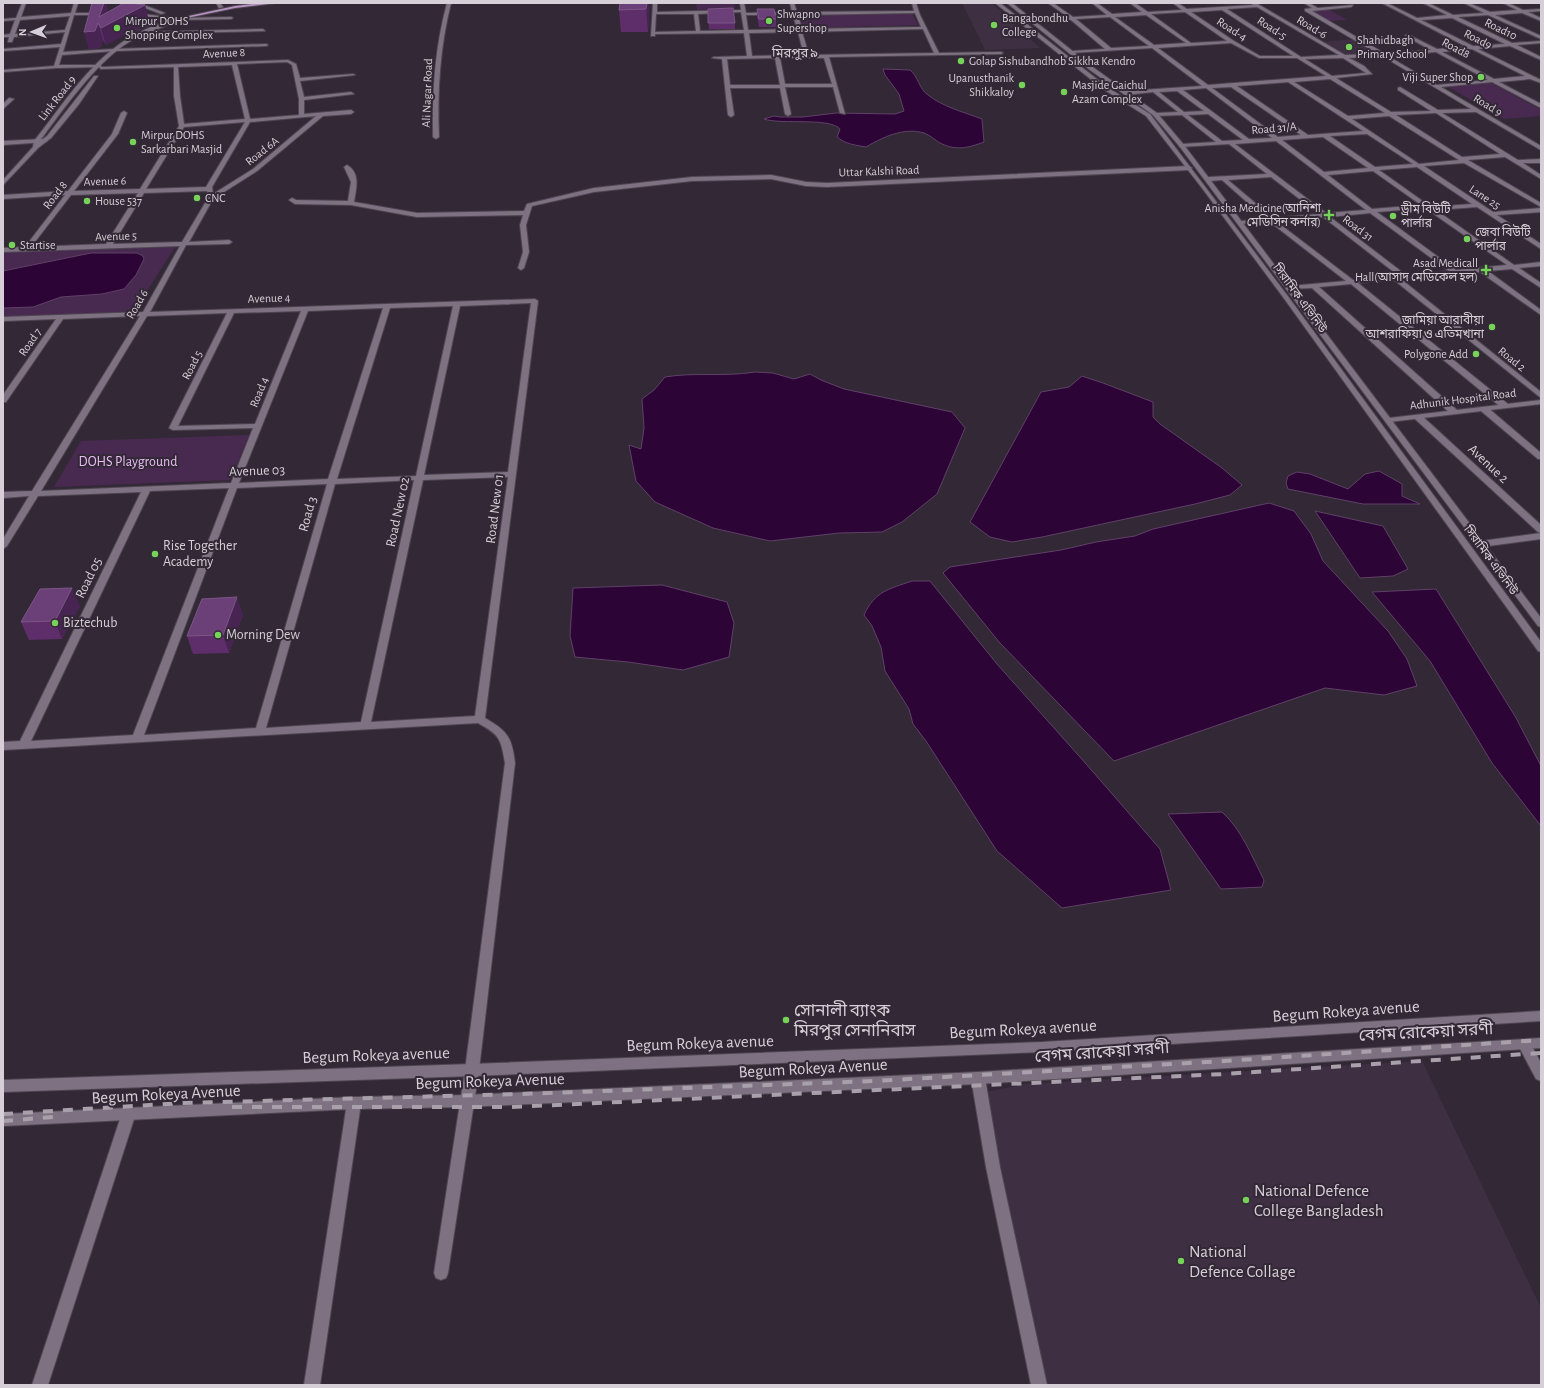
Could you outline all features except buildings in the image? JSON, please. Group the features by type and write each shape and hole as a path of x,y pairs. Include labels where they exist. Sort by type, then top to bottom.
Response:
{"main road":[{"name":"Link Road 9","path":"177,19 220,5 274,3"},
{"name":"Link Road 9","path":"177,19 243,4"}],"street":[{"path":"3,3 9,3"},
{"path":"4,53 13,36 24,3"},
{"path":"56,68 66,31 76,3"},
{"path":"134,3 165,14 187,16"},
{"name":"Ali Nagar Road","path":"436,137 436,72 445,17 449,3"},
{"path":"655,3 653,34 925,28"},
{"path":"742,3 750,57"},
{"path":"792,3 807,56"},
{"path":"914,3 937,54"},
{"name":"সিরামিক এভিনিউ","path":"997,3 1106,88 1148,116 1315,338 1541,649"},
{"name":"সিরামিক এভিনিউ","path":"1009,3 1092,69 1156,116 1182,146 1209,179 1541,624"},
{"path":"1050,3 1073,19 1110,50"},
{"path":"1094,3 1114,16 1321,174 1456,272"},
{"path":"1132,3 1191,45"},
{"name":"Road-4","path":"1175,3 1232,42 1259,57 1299,57"},
{"name":"Road-5","path":"1214,3 1463,160 1541,205"},
{"name":"Road-6","path":"1253,3 1340,56 1362,67 1370,74 1332,77"},
{"path":"1306,3 1317,9 1350,6"},
{"name":"Road9","path":"1384,3 1541,82"},
{"name":"Road10","path":"1425,3 1509,45 1541,59"},
{"path":"1466,3 1541,38"},
{"path":"1505,3 1541,20"},
{"path":"1524,5 1541,13"},
{"path":"1031,21 1259,6"},
{"name":"Road 9","path":"1317,9 1307,10 1541,148"},
{"path":"1416,19 1541,10"},
{"path":"654,13 917,12"},
{"path":"696,13 698,32"},
{"path":"3,20 72,14 107,14"},
{"path":"129,14 177,19 231,18"},
{"name":"Link Road 9","path":"36,144 44,141 77,103 100,67 114,50 141,33 177,19"},
{"path":"141,33 263,30"},
{"path":"3,36 66,31"},
{"name":"Road8","path":"1407,34 1541,106"},
{"path":"1072,52 1232,42"},
{"path":"1299,57 1383,54 1541,42"},
{"path":"4,53 61,50 114,50 266,45"},
{"path":"714,58 1001,52"},
{"path":"826,56 843,112"},
{"path":"777,57 788,114"},
{"path":"724,58 731,115"},
{"name":"Avenue 8","path":"3,71 288,61 294,64 302,99 301,117"},
{"path":"211,198 212,193 209,189 248,121 234,63"},
{"path":"108,247 182,126 177,96 176,66"},
{"name":"Link Road 9","path":"3,183 36,144 92,71 100,67"},
{"path":"297,80 353,75"},
{"path":"1438,86 1541,76"},
{"path":"1126,93 1332,77"},
{"name":"Lane 25","path":"1288,80 1541,247"},
{"path":"728,87 835,85"},
{"path":"1232,85 1306,136"},
{"path":"1178,89 1248,141"},
{"path":"1400,89 1541,177"},
{"path":"1154,91 1221,143"},
{"path":"302,99 351,94"},
{"path":"3,107 11,99"},
{"path":"1347,118 1390,114 1478,110"},
{"path":"182,126 351,112"},
{"path":"1156,116 1209,112"},
{"name":"Road 8","path":"26,250 114,134 124,114"},
{"name":"Road 6A","path":"211,198 234,186 275,155 322,114"},
{"name":"Road 31/A","path":"1182,146 1367,132"},
{"path":"1324,135 1541,286"},
{"path":"3,142 36,144"},
{"name":"Road 31","path":"1230,142 1323,215 1406,277"},
{"path":"1534,144 1541,143"},
{"path":"1321,174 1418,166 1506,155"},
{"path":"1517,162 1541,162"},
{"path":"347,167 351,172 355,185 351,203"},
{"name":"Uttar Kalshi Road","path":"526,212 529,205 594,190 612,187 723,178 771,177 806,184 827,184 1188,168"},
{"path":"1209,179 1272,175"},
{"path":"1223,178 1271,220 1352,282 1505,406"},
{"name":"Avenue 6","path":"3,197 70,193 209,189"},
{"name":"Road 6","path":"3,546 146,313 211,198"},
{"path":"292,200 295,202 351,203 417,215 526,212 523,226 526,252 521,268"},
{"path":"1241,223 1371,211 1477,205"},
{"path":"1491,214 1541,210"},
{"name":"Avenue 5","path":"3,250 229,242"},
{"path":"1290,288 1541,264"},
{"path":"1482,270 1541,313"},
{"name":"Road 2","path":"1395,278 1541,396"},
{"path":"1314,286 1454,412"},
{"name":"Avenue 4","path":"3,319 232,310 535,301"},
{"name":"Road New 01","path":"480,719 535,301"},
{"name":"Road New 02","path":"365,726 457,304"},
{"name":"Road 3","path":"260,731 332,481 387,306"},
{"name":"Road 4","path":"137,738 234,485 306,308"},
{"name":"Road 5","path":"232,310 173,428 259,426"},
{"name":"Road 7","path":"3,400 61,317"},
{"name":"Adhunik Hospital Road","path":"1389,420 1541,402"},
{"path":"1484,409 1541,457"},
{"name":"Avenue 2","path":"1418,417 1541,530"},
{"name":"Avenue 03","path":"3,495 512,474"},
{"name":"Road 05","path":"24,744 147,489"},
{"path":"1481,544 1541,536"},
{"path":"3,746 480,719 494,727 507,742 510,763 472,1070 441,1273"},
{"name":"Begum Rokeya avenue","path":"3,1086 472,1070 1042,1047 1541,1016"},
{"name":"বেগম রোকেয়া সরণী","path":"978,1078 1541,1043"},
{"path":"1524,1045 1541,1075"},
{"path":"978,1078 993,1167 1039,1385"},
{"name":"Begum Rokeya Avenue","path":"3,1120 354,1103 466,1102 978,1078"},
{"path":"312,1385 354,1103"},
{"path":"40,1385 129,1113"}],"shaded area":[{"name":"Bangabondhu College","path":"962,3 992,3 1040,48 985,50"},
{"path":"135,16 170,19 133,34 90,38"},
{"name":"Shahidbagh Primary School","path":"1356,39 1380,53 1342,55 1319,42"},
{"path":"883,69 910,70 920,86 934,99 947,106 982,119 984,142 973,146 957,148 946,146 924,133 909,131 894,134 866,147 850,144 837,137 840,129 834,125 816,122 772,121 764,119 774,116 803,117 836,113 895,114 904,111 899,94 885,75"},
{"path":"91,253 137,253 143,256 144,259 136,275 124,289 102,294 61,297 33,307 3,308 3,271"},
{"path":"755,372 773,373 794,379 810,374 844,389 952,412 965,428 937,494 902,522 882,532 839,533 770,541 713,528 655,502 636,481 629,445 641,449 644,428 642,399 654,390 665,377"},
{"path":"1082,376 1153,402 1153,417 1160,424 1222,468 1242,485 1230,495 1042,537 1012,542 990,537 970,522 1041,392 1069,387"},
{"path":"1379,471 1402,484 1402,496 1420,504 1363,504 1288,489 1286,483 1288,476 1297,472 1310,474 1348,489 1365,474"},
{"path":"1269,503 1294,511 1311,534 1323,561 1388,631 1407,659 1417,686 1384,695 1325,688 1114,761 1000,643 943,573 950,567 1061,550 1096,542 1135,536 1153,529"},
{"path":"1315,511 1383,526 1408,569 1393,576 1360,578"},
{"path":"912,581 930,581 997,664 1160,849 1171,890 1062,908 997,851 926,741 913,724 909,709 885,671 881,647 872,626 864,615 868,607 878,596 890,589"},
{"path":"662,585 727,602 734,623 729,657 683,670 628,662 575,657 570,636 573,588"},
{"path":"1436,589 1515,716 1541,766 1541,826 1492,763 1430,661 1372,592"},
{"path":"1222,812 1241,835 1246,844 1264,880 1262,887 1221,889 1168,814"},
{"name":"National Defence College Bangladesh","path":"1422,1061 1541,1308 1541,1385 1042,1385 981,1093 1026,1084"}],"green space":[{"path":"696,3 734,3 735,9 697,10"},
{"path":"1328,9 1347,20 1330,21 1310,10"},
{"path":"912,14 918,25 801,28 800,15"},
{"path":"1489,82 1541,110 1541,116 1504,119 1445,85"},
{"path":"175,247 134,311 3,318 3,252"},
{"name":"DOHS Playground","path":"249,435 230,480 54,487 81,441"}],"railway":[{"path":"3,1114 183,1103 522,1094 875,1081 1224,1061 1541,1040"},
{"path":"232,1107 512,1107 1224,1074 1541,1053"},
{"path":"3,1121 53,1117"}],"place":[{"name":"Shwapno Supershop","path":"769,21"},
{"name":"Bangabondhu College","path":"994,25"},
{"name":"Mirpur DOHS Shopping Complex","path":"117,28"},
{"name":"Shahidbagh Primary School","path":"1349,47"},
{"name":"Golap Sishubandhob Sikkha Kendro","path":"961,61"},
{"name":"Viji Super Shop","path":"1481,77"},
{"name":"Upanusthanik Shikkaloy","path":"1022,85"},
{"name":"Masjide Gaichul Azam Complex","path":"1064,92"},
{"name":"Mirpur DOHS Sarkarbari Masjid","path":"133,142"},
{"name":"CNC","path":"197,198"},
{"name":"House 537","path":"87,201"},
{"name":"Anisha Medicine(আনিশা মেডিসিন কর্নার)","path":"1329,215"},
{"name":"ড্রীম বিউটি পার্লার","path":"1393,216"},
{"name":"জেবা বিউটি পার্লার","path":"1467,239"},
{"name":"Startise","path":"12,245"},
{"name":"Asad Medicall Hall(আসাদ মেডিকেল হল)","path":"1486,270"},
{"name":"জামিয়া আরাবীয়া আশরাফিয়া ও এতিমখানা","path":"1492,327"},
{"name":"Polygone Add","path":"1476,354"},
{"name":"Rise Together Academy","path":"155,554"},
{"name":"Biztechub","path":"55,623"},
{"name":"Morning Dew","path":"218,635"},
{"name":"সোনালী ব্যাংক মিরপুর সেনানিবাস","path":"786,1020"},
{"name":"National Defence College Bangladesh","path":"1246,1200"},
{"name":"National Defence Collage","path":"1181,1261"}],"district":[{"name":"মিরপুর ৯","path":"795,53"}]}
